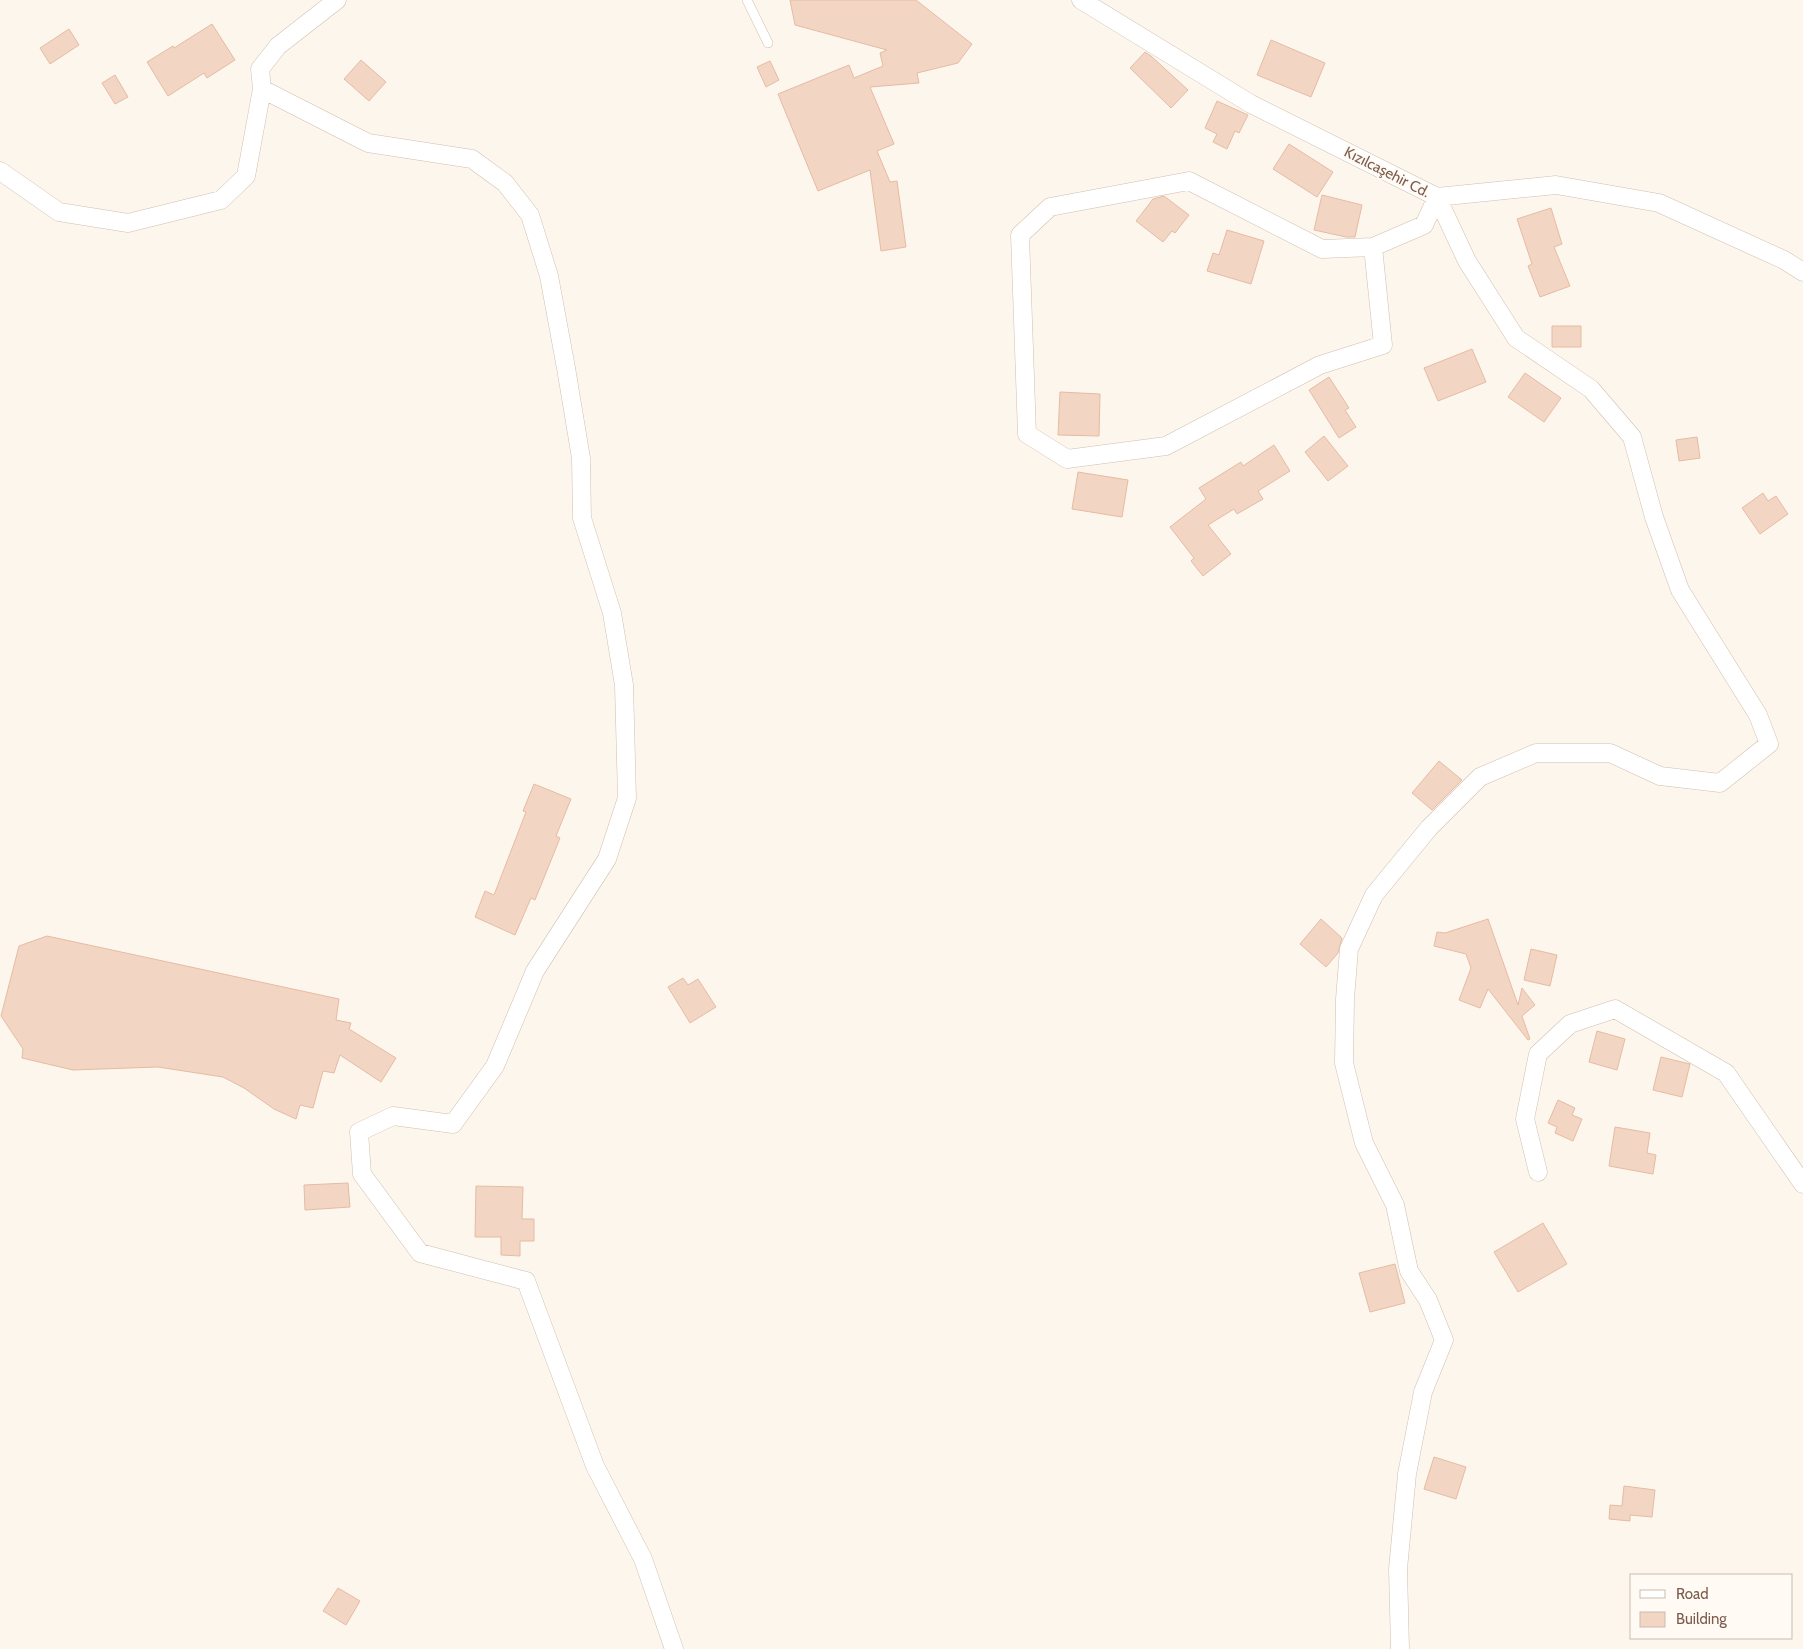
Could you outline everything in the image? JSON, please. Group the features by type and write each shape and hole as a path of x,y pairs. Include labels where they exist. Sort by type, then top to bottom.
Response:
{"street":[{"path":"0,170 59,212 128,223 221,200 246,176 262,89 260,69 278,46 337,0"},
{"name":"Kızılcaşehir Cd.","path":"1082,0 1251,104 1437,197 1556,185 1659,203 1784,260 1803,272"},
{"path":"262,89 368,143 472,159 505,183 530,215 549,276 581,458 582,518 612,613 624,685 627,798 607,859 536,971 495,1066 453,1124 393,1116 359,1132 362,1174 420,1253 526,1281 595,1466 643,1559 674,1649"},
{"path":"1372,247 1383,346 1320,365 1166,446 1067,459 1027,434 1020,235 1050,207 1189,182 1322,249 1372,247 1424,225 1437,197"},
{"path":"1400,1649 1398,1569 1407,1474 1423,1392 1444,1340 1428,1300 1408,1271 1395,1205 1364,1143 1344,1063 1345,999 1349,949 1374,895 1429,828 1480,777 1536,753 1610,753 1660,776 1720,783 1769,744 1758,715 1680,590 1654,517 1632,437 1591,389 1516,338 1467,261 1437,197"},
{"path":"1538,1172 1525,1119 1538,1054 1570,1024 1615,1009 1726,1073 1803,1184"}],"lane":[{"path":"747,0 768,43"}],"building":[{"path":"790,0 916,0 972,44 958,63 917,73 919,83 870,87 894,144 877,151 890,182 897,181 906,247 881,251 870,170 818,191 778,94 849,65 854,78 883,66 880,53 887,50 795,25"},
{"path":"212,24 235,60 207,78 204,73 168,96 147,62 173,46 174,48"},
{"path":"69,29 79,45 50,64 40,48"},
{"path":"1271,40 1325,63 1311,97 1257,75"},
{"path":"1145,52 1188,90 1171,108 1130,68"},
{"path":"361,60 386,82 369,101 344,79"},
{"path":"770,61 779,80 766,87 757,67"},
{"path":"115,75 128,97 115,104 102,83"},
{"path":"1217,101 1248,115 1239,133 1235,131 1227,149 1213,142 1217,134 1205,128"},
{"path":"1289,144 1333,172 1317,197 1273,169"},
{"path":"1322,195 1362,205 1355,237 1346,237 1314,230"},
{"path":"1164,196 1189,215 1175,233 1172,231 1163,242 1136,221 1153,199"},
{"path":"1551,208 1562,244 1554,247 1570,286 1540,297 1528,266 1532,264 1517,219"},
{"path":"1227,230 1264,241 1251,284 1207,271 1213,253 1219,255"},
{"path":"1552,326 1581,326 1581,347 1552,347"},
{"path":"1472,349 1486,382 1438,401 1424,368"},
{"path":"1525,373 1561,398 1544,422 1508,397"},
{"path":"1329,377 1349,408 1345,410 1356,427 1339,438 1309,390"},
{"path":"1060,392 1100,394 1099,436 1058,435"},
{"path":"1324,436 1348,466 1328,481 1305,452"},
{"path":"1697,437 1700,458 1679,461 1676,440"},
{"path":"1274,445 1290,471 1258,491 1263,499 1237,514 1234,509 1208,525 1231,554 1203,576 1191,561 1194,558 1170,527 1206,499 1199,488 1241,462 1243,466"},
{"path":"1078,472 1128,480 1122,517 1072,509"},
{"path":"1763,493 1768,501 1776,496 1788,514 1760,534 1742,508"},
{"path":"1439,761 1462,780 1432,810 1412,793"},
{"path":"534,784 571,799 556,836 560,838 535,900 531,898 515,935 475,917 485,891 494,895 526,812 523,811"},
{"path":"1321,919 1342,938 1338,953 1326,967 1300,944"},
{"path":"1488,919 1518,1005 1522,988 1535,1005 1522,1016 1530,1039 1528,1040 1488,989 1480,1008 1459,1000 1471,968 1466,954 1434,946 1437,932 1445,933"},
{"path":"47,936 339,999 336,1020 351,1023 349,1029 396,1058 381,1082 340,1055 334,1073 323,1071 313,1108 300,1105 296,1119 274,1109 244,1088 223,1077 158,1067 73,1070 22,1058 23,1049 1,1016 19,946"},
{"path":"1531,949 1557,955 1550,986 1524,980"},
{"path":"683,978 688,985 698,979 716,1007 690,1023 668,987"},
{"path":"1597,1031 1625,1039 1617,1070 1589,1062"},
{"path":"1661,1057 1690,1064 1682,1097 1653,1090"},
{"path":"1558,1100 1575,1108 1572,1115 1582,1119 1573,1141 1555,1133 1557,1127 1548,1123"},
{"path":"1615,1127 1650,1133 1647,1153 1656,1155 1653,1174 1609,1166"},
{"path":"348,1183 350,1207 305,1210 304,1185"},
{"path":"476,1186 523,1187 522,1219 534,1219 534,1241 520,1241 520,1256 501,1255 501,1237 475,1237"},
{"path":"1543,1223 1567,1264 1518,1292 1494,1252"},
{"path":"1395,1264 1405,1303 1370,1312 1359,1273"},
{"path":"1434,1457 1466,1467 1456,1499 1424,1489"},
{"path":"1624,1486 1655,1490 1652,1517 1630,1515 1630,1521 1609,1519 1610,1505 1622,1506"},
{"path":"338,1588 360,1601 346,1625 323,1611"}]}
